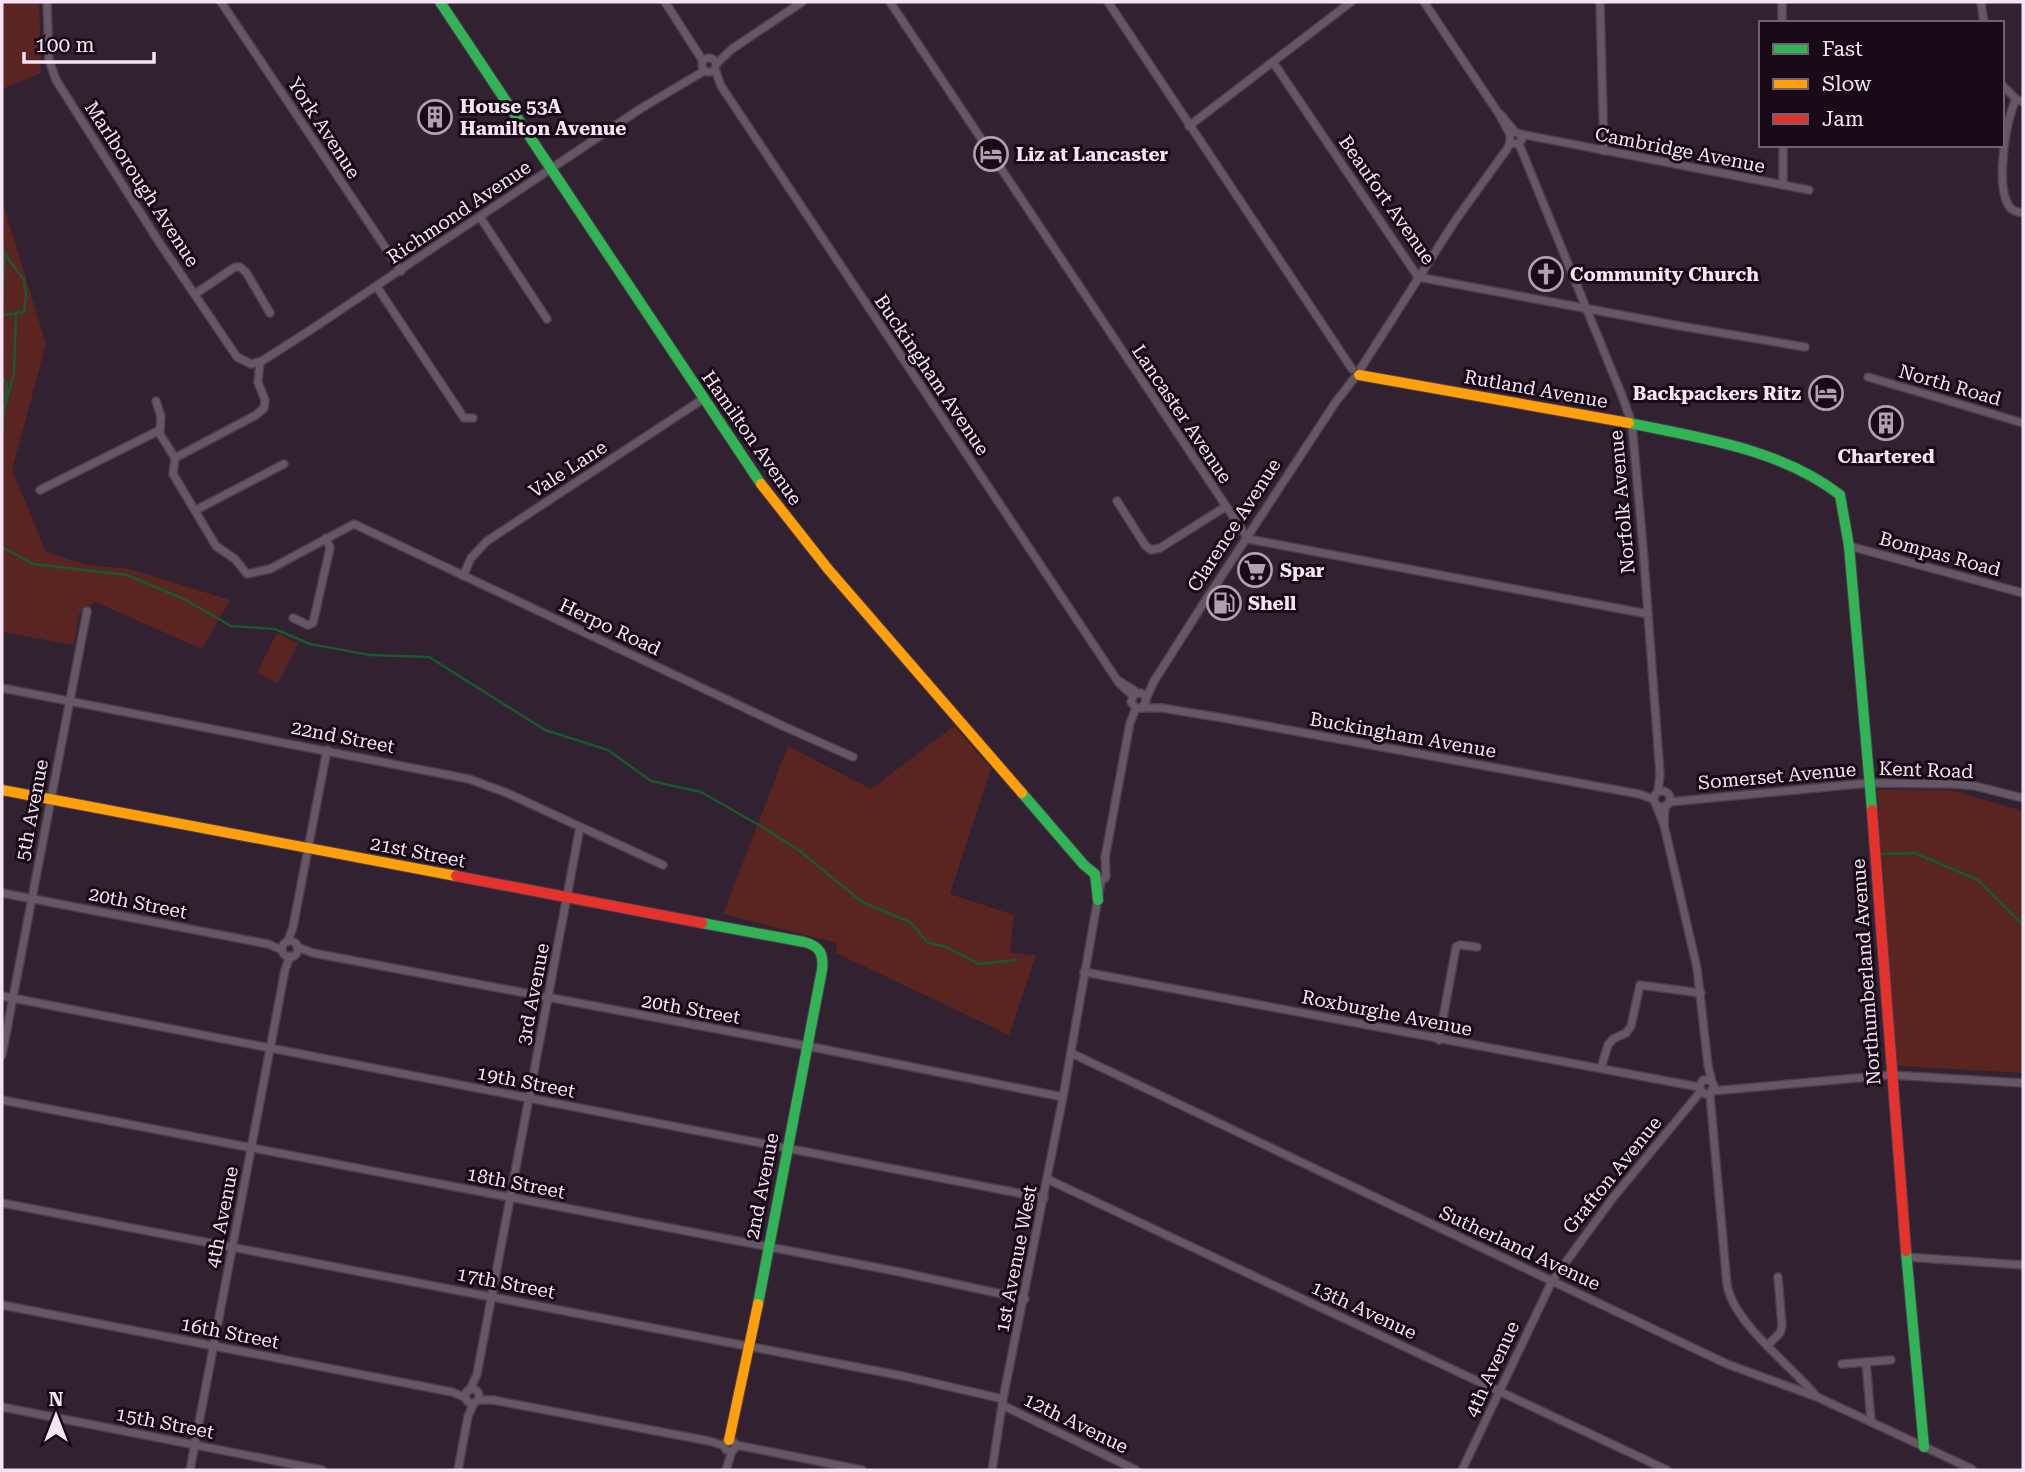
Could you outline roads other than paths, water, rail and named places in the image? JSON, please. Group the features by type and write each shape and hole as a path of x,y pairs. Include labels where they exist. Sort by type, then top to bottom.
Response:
{"street":[{"name":"Marlborough Avenue","path":"47,2 49,56 53,74 237,357 255,363"},
{"name":"York Avenue","path":"221,2 401,271"},
{"name":"Hamilton Avenue","path":"440,2 760,483 796,530 1080,860 1099,875"},
{"name":"Buckingham Avenue","path":"665,2 1118,680 1139,700 1162,708 1662,798"},
{"name":"Richmond Avenue","path":"255,363 377,287 802,2"},
{"name":"Lancaster Avenue","path":"890,2 1248,539"},
{"path":"1108,2 1345,357 1357,370"},
{"path":"1189,126 1351,2"},
{"path":"1424,2 1514,139"},
{"path":"1600,2 1604,151"},
{"path":"1782,2 1782,21"},
{"path":"1981,2 1984,21"},
{"name":"Beaufort Avenue","path":"1273,62 1419,277 1586,309 1805,346"},
{"path":"2004,87 2020,101 2006,133 2003,186 2008,205 2015,212 2023,213"},
{"name":"Cambridge Avenue","path":"1514,139 1545,140 1809,190"},
{"name":"Clarence Avenue","path":"1071,1053 1098,900 1099,875 1130,723 1139,700 1419,277 1514,139"},
{"name":"Norfolk Avenue","path":"1514,139 1632,424 1662,798"},
{"path":"1783,147 1783,185"},
{"path":"480,217 547,319"},
{"path":"195,294 235,267 240,267 246,272 271,313"},
{"path":"377,287 464,418 474,418"},
{"path":"174,458 256,415 264,408 265,400 255,363"},
{"name":"Rutland Avenue","path":"1357,370 1380,379 1632,424 1754,451 1808,475 1840,495"},
{"name":"North Road","path":"1868,377 2023,423"},
{"name":"Vale Lane","path":"463,576 476,552 495,535 703,399"},
{"path":"156,401 161,417 160,431 174,458 173,472 218,549 235,559 247,573 270,569 326,538 330,548 314,622 308,625 293,618"},
{"path":"40,490 160,431"},
{"path":"196,510 284,464"},
{"name":"Northumberland Avenue","path":"1840,495 1849,546 1882,931 1906,1257 1924,1447"},
{"path":"1117,501 1151,550 1160,548 1225,507"},
{"name":"Herpo Road","path":"326,538 354,524 853,757"},
{"path":"1248,539 1648,614"},
{"name":"Bompas Road","path":"1849,546 2023,593"},
{"name":"5th Avenue","path":"2,1055 87,611"},
{"name":"22nd Street","path":"2,688 327,750 478,782 663,865"},
{"name":"4th Avenue","path":"190,1470 327,750"},
{"name":"Kent Road","path":"1869,783 1975,786 2023,798"},
{"name":"Somerset Avenue","path":"1662,798 1688,799 1869,783"},
{"name":"21st Street","path":"2,790 813,944 824,954"},
{"path":"1662,798 1664,825 1701,993 1707,1087 1728,1292 1734,1306 1817,1396"},
{"name":"3rd Avenue","path":"458,1470 580,827"},
{"name":"20th Street","path":"2,893 1063,1097"},
{"path":"1439,1040 1455,947 1460,944 1477,947"},
{"name":"2nd Avenue","path":"727,1467 824,954"},
{"name":"Roxburghe Avenue","path":"1084,972 1439,1040 1707,1087 1733,1088 1891,1075 2023,1083"},
{"path":"1601,1068 1610,1041 1626,1033 1631,1026 1640,985 1701,993"},
{"name":"19th Street","path":"2,996 788,1146 1044,1198"},
{"name":"1st Avenue West","path":"992,1470 1071,1053"},
{"name":"Sutherland Avenue","path":"1071,1053 1727,1364 1817,1396 1968,1469"},
{"name":"Grafton Avenue","path":"1552,1280 1612,1199 1707,1087"},
{"name":"18th Street","path":"2,1100 1025,1298"},
{"name":"13th Avenue","path":"1048,1179 1667,1470"},
{"name":"17th Street","path":"2,1203 903,1376 1003,1402"},
{"path":"1906,1257 2023,1265"},
{"path":"1768,1345 1780,1333 1782,1326 1778,1277"},
{"name":"4th Avenue","path":"1462,1470 1552,1280"},
{"name":"16th Street","path":"2,1305 862,1470"},
{"path":"1842,1364 1891,1360"},
{"path":"1866,1363 1871,1421"},
{"name":"12th Avenue","path":"1003,1402 1136,1470"},
{"name":"15th Street","path":"2,1407 322,1470"}],"waterway":[{"path":"2,246 2,303"},
{"path":"2,315 24,312 26,295 24,280 3,251"},
{"path":"4,409 14,374 16,314"},
{"path":"2,379 7,383 5,400"},
{"path":"2,432 4,407"},
{"path":"2,547 33,564 127,575 184,599 231,626 275,629 310,644 370,655 429,657 545,730 608,750 651,781 701,792 764,828 800,851 862,902 910,922 927,942 946,947 979,964 1015,960"},
{"path":"1879,854 1915,853 1978,880 2023,925"}],"place":[{"name":"House 53A Hamilton Avenue","path":"435,117"},
{"name":"Liz at Lancaster","path":"991,154"},
{"name":"Community Church","path":"1546,274"},
{"name":"Backpackers Ritz","path":"1826,393"},
{"name":"Chartered","path":"1886,423"},
{"name":"Spar","path":"1255,570"},
{"name":"Shell","path":"1224,603"}]}
